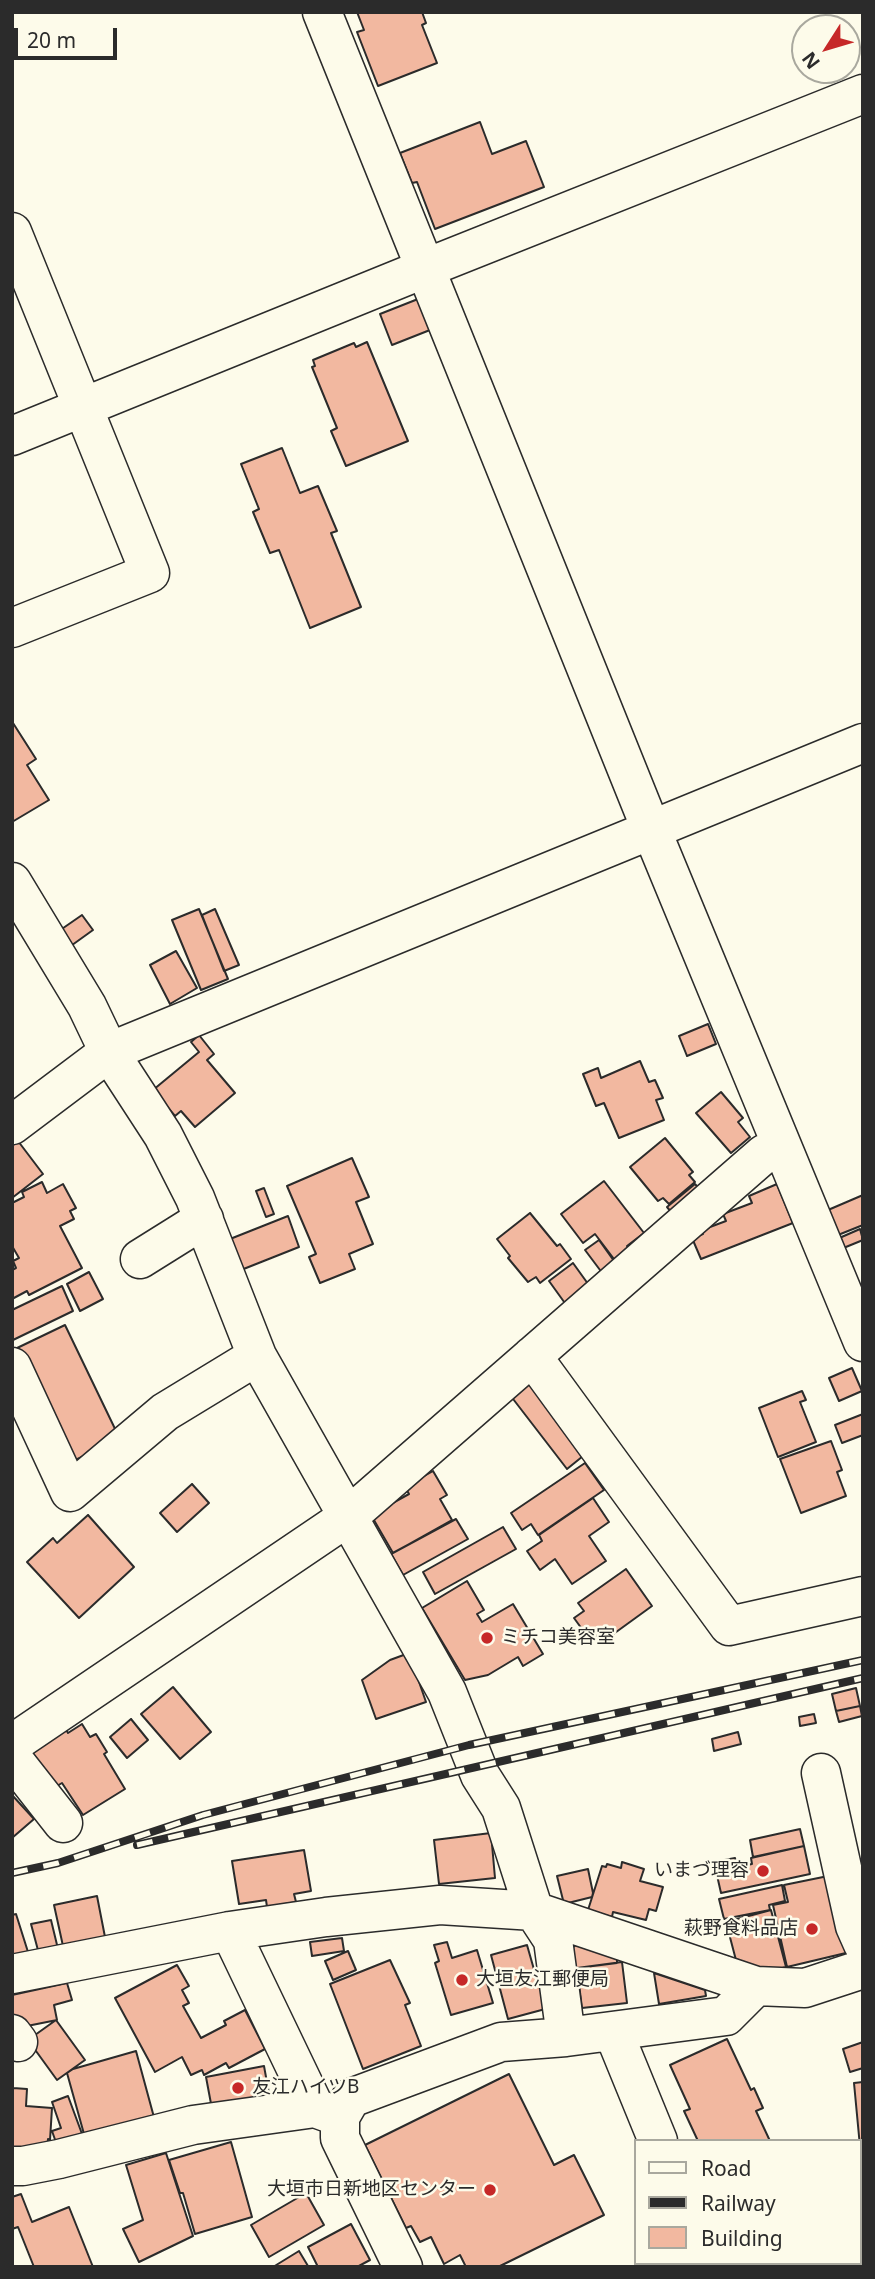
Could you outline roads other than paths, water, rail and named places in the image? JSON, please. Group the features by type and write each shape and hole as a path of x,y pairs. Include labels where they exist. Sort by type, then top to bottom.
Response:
{"street":[{"path":"322,12 651,829 863,1342"},
{"path":"12,436 863,94"},
{"path":"12,232 150,573 12,628"},
{"path":"12,1125 109,1052 863,743"},
{"path":"12,882 87,1006 109,1052 163,1135 204,1219 257,1356 447,1692 480,1775 501,1808 534,1911 553,1940 566,2037"},
{"path":"12,1744 349,1516 764,1154 782,1145"},
{"path":"140,1259 204,1219"},
{"path":"12,1367 69,1492 165,1412 257,1356"},
{"path":"532,1356 729,1626 863,1595"},
{"path":"12,1758 64,1823"},
{"path":"821,1773 855,1926 863,1944"},
{"path":"12,1974 230,1931 440,1905 534,1911 756,1986 805,1988 863,1969"},
{"path":"230,1931 328,2112 403,2267"},
{"path":"12,2166 59,2159 193,2125 328,2112 351,2098 501,2042 566,2037 726,2016 756,1986"},
{"path":"612,2031 657,2139"}],"railway":[{"path":"12,1873 58,1863 203,1815 469,1745 863,1660"},
{"path":"137,1845 863,1678"}],"place":[{"name":"ミチコ美容室","path":"487,1638"},
{"name":"いまづ理容","path":"763,1871"},
{"name":"萩野食料品店","path":"812,1929"},
{"name":"大垣友江郵便局","path":"462,1980"},
{"name":"友江ハイツB","path":"238,2088"},
{"name":"大垣市日新地区センター","path":"490,2190"}]}
